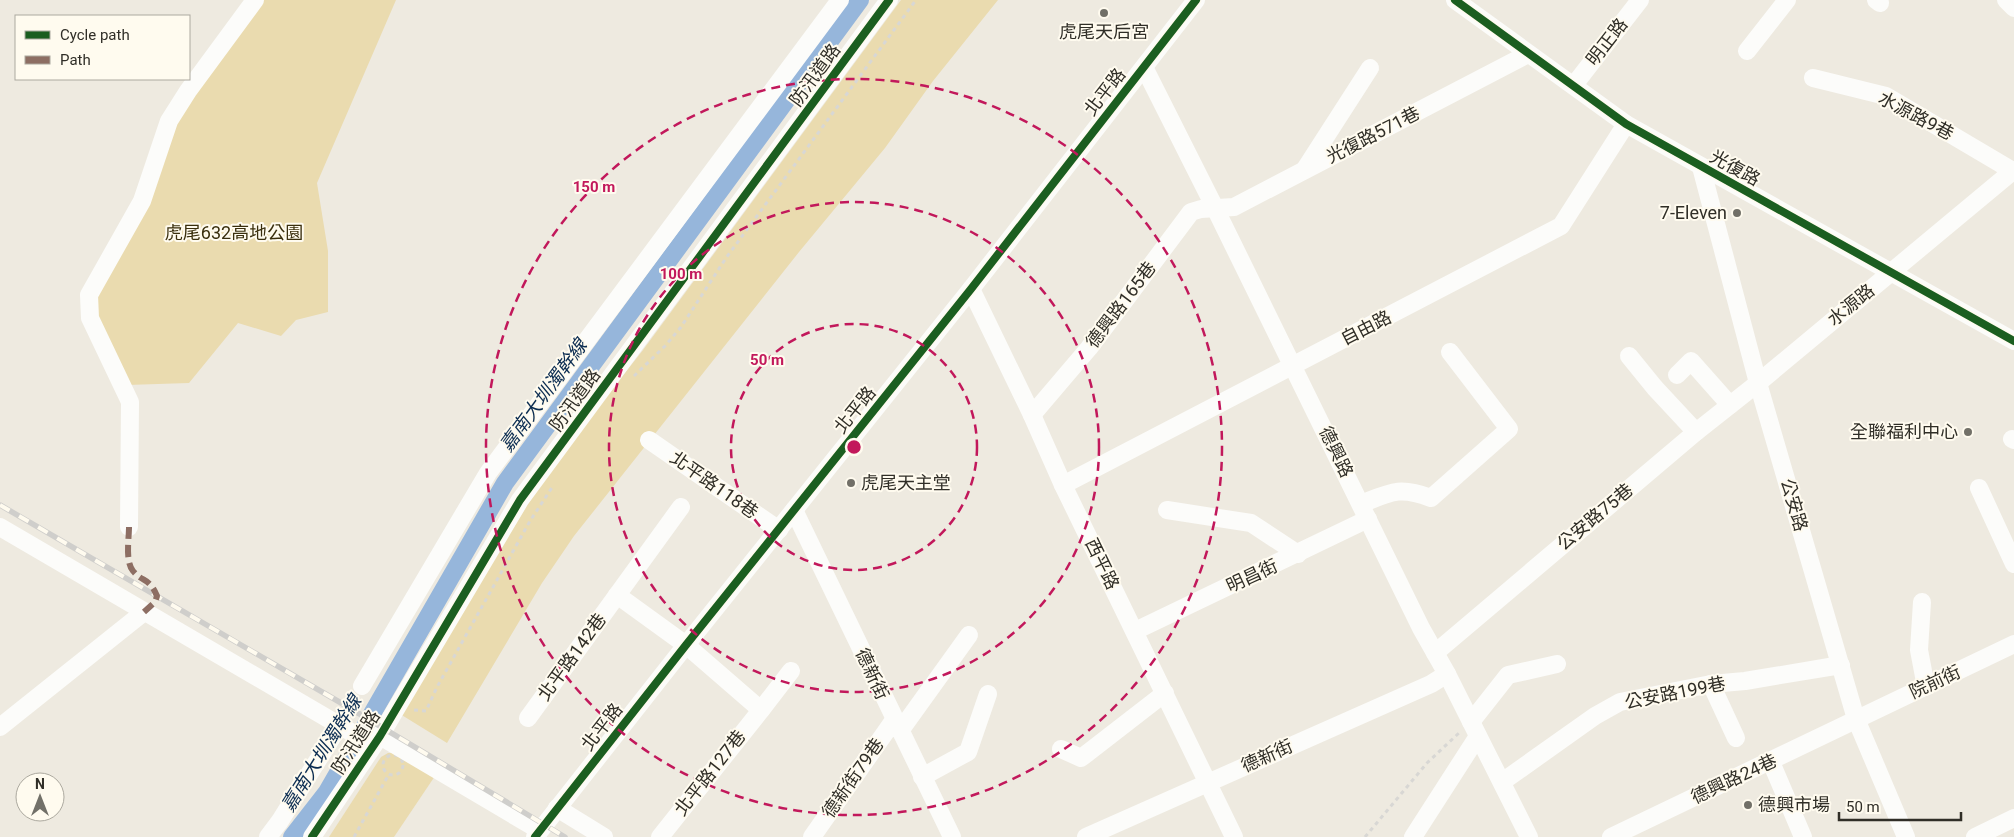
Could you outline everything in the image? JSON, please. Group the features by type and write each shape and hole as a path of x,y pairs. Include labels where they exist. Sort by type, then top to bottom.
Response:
{"street":[{"path":"129,527 130,402 90,318 89,295 142,201 169,122 188,91 255,0"},
{"path":"362,686 488,473 840,0"},
{"name":"防汛道路","path":"312,837 393,713 520,500 889,0"},
{"name":"北平路","path":"537,834 686,644 971,289 1196,0"},
{"name":"光復路","path":"1455,0 1626,124 1892,271 2014,341"},
{"name":"明正路","path":"1574,85 1640,0"},
{"path":"1747,51 1787,0"},
{"path":"2006,0 2014,8"},
{"name":"光復路571巷","path":"1216,210 1234,207 1528,54"},
{"name":"德興路","path":"1144,67 1364,511 1529,837"},
{"path":"1304,170 1370,68"},
{"name":"水源路9巷","path":"1812,78 1886,96 2014,170"},
{"name":"自由路","path":"1062,485 1561,226 1626,124"},
{"name":"公安路","path":"1702,167 1758,383 1856,719 1906,837"},
{"name":"水源路","path":"1758,383 2014,170"},
{"name":"德興路165巷","path":"1032,416 1089,348 1191,212 1201,209 1216,210"},
{"name":"西平路","path":"971,289 1032,416 1062,485 1234,837"},
{"name":"明昌街","path":"1135,631 1298,554 1397,490 1415,492 1431,498 1509,429 1450,352"},
{"path":"1629,356 1655,388 1696,432"},
{"path":"1677,375 1692,361 1730,405"},
{"name":"公安路75巷","path":"1435,653 1696,432 1758,383"},
{"name":"北平路118巷","path":"650,440 778,530"},
{"path":"1979,488 2014,564"},
{"name":"北平路142巷","path":"528,718 681,507"},
{"name":"德新街","path":"794,510 952,837"},
{"path":"1167,510 1251,523 1298,554"},
{"path":"0,527 339,726 376,740 537,834"},
{"name":"北平路142巷","path":"617,595 686,644"},
{"path":"1922,602 1919,650 1926,687"},
{"path":"0,727 144,612"},
{"name":"德新街79巷","path":"812,837 897,725 969,635"},
{"path":"686,644 761,710"},
{"name":"院前街","path":"1856,719 2014,644"},
{"path":"1413,837 1474,729 1508,675 1557,664"},
{"name":"公安路199巷","path":"1502,782 1595,716 1620,702 1712,684 1745,681 1841,665"},
{"name":"北平路127巷","path":"660,837 791,671"},
{"name":"德新街","path":"1086,837 1430,684 1447,674"},
{"path":"1712,684 1736,738"},
{"path":"1061,749 1080,758 1165,693"},
{"path":"922,777 968,752 988,694"},
{"name":"德興路24巷","path":"1610,837 1771,762 1856,719"},
{"path":"268,837 339,726"},
{"path":"1771,762 1803,837"},
{"path":"557,808 604,837"},
{"path":"1975,837 2014,818"}],"path":[{"path":"628,383 681,327 726,258 916,0"},
{"path":"393,713 406,720 413,710 426,711 436,687 525,529 555,483"},
{"path":"1365,837 1427,763 1474,729"},
{"path":"387,756 393,756 401,760 403,768 398,774 389,774 383,768 382,763 387,756"},
{"path":"354,837 389,774"}],"green space":[{"name":"虎尾632高地公園","path":"263,0 396,0 317,183 328,251 328,312 296,320 281,336 238,323 189,383 127,385 95,317 93,297 176,121"},
{"path":"901,0 998,0 933,81 885,148 799,252 574,536 542,583 447,743 400,714 529,502 565,449 643,350"},
{"path":"388,753 394,753 435,776 394,837 329,837 381,757"}],"waterway":[{"name":"嘉南大圳濁幹線","path":"292,837 327,792 505,483 860,0"}],"railway":[{"path":"0,505 348,707 565,837"}],"marked path":[{"path":"129,527 128,556 131,567 137,575 149,583 157,596 155,602 144,612"}],"cycle path":[{"path":"312,837 380,736 520,500 889,0"},
{"path":"535,837 971,289 1196,0"},
{"path":"1455,0 1626,124 2014,341"}],"place":[{"name":"虎尾天后宮","path":"1104,13"},
{"name":"7-Eleven","path":"1737,213"},
{"name":"全聯福利中心","path":"1968,432"},
{"name":"虎尾天主堂","path":"851,483"},
{"name":"德興市場","path":"1748,805"}]}
